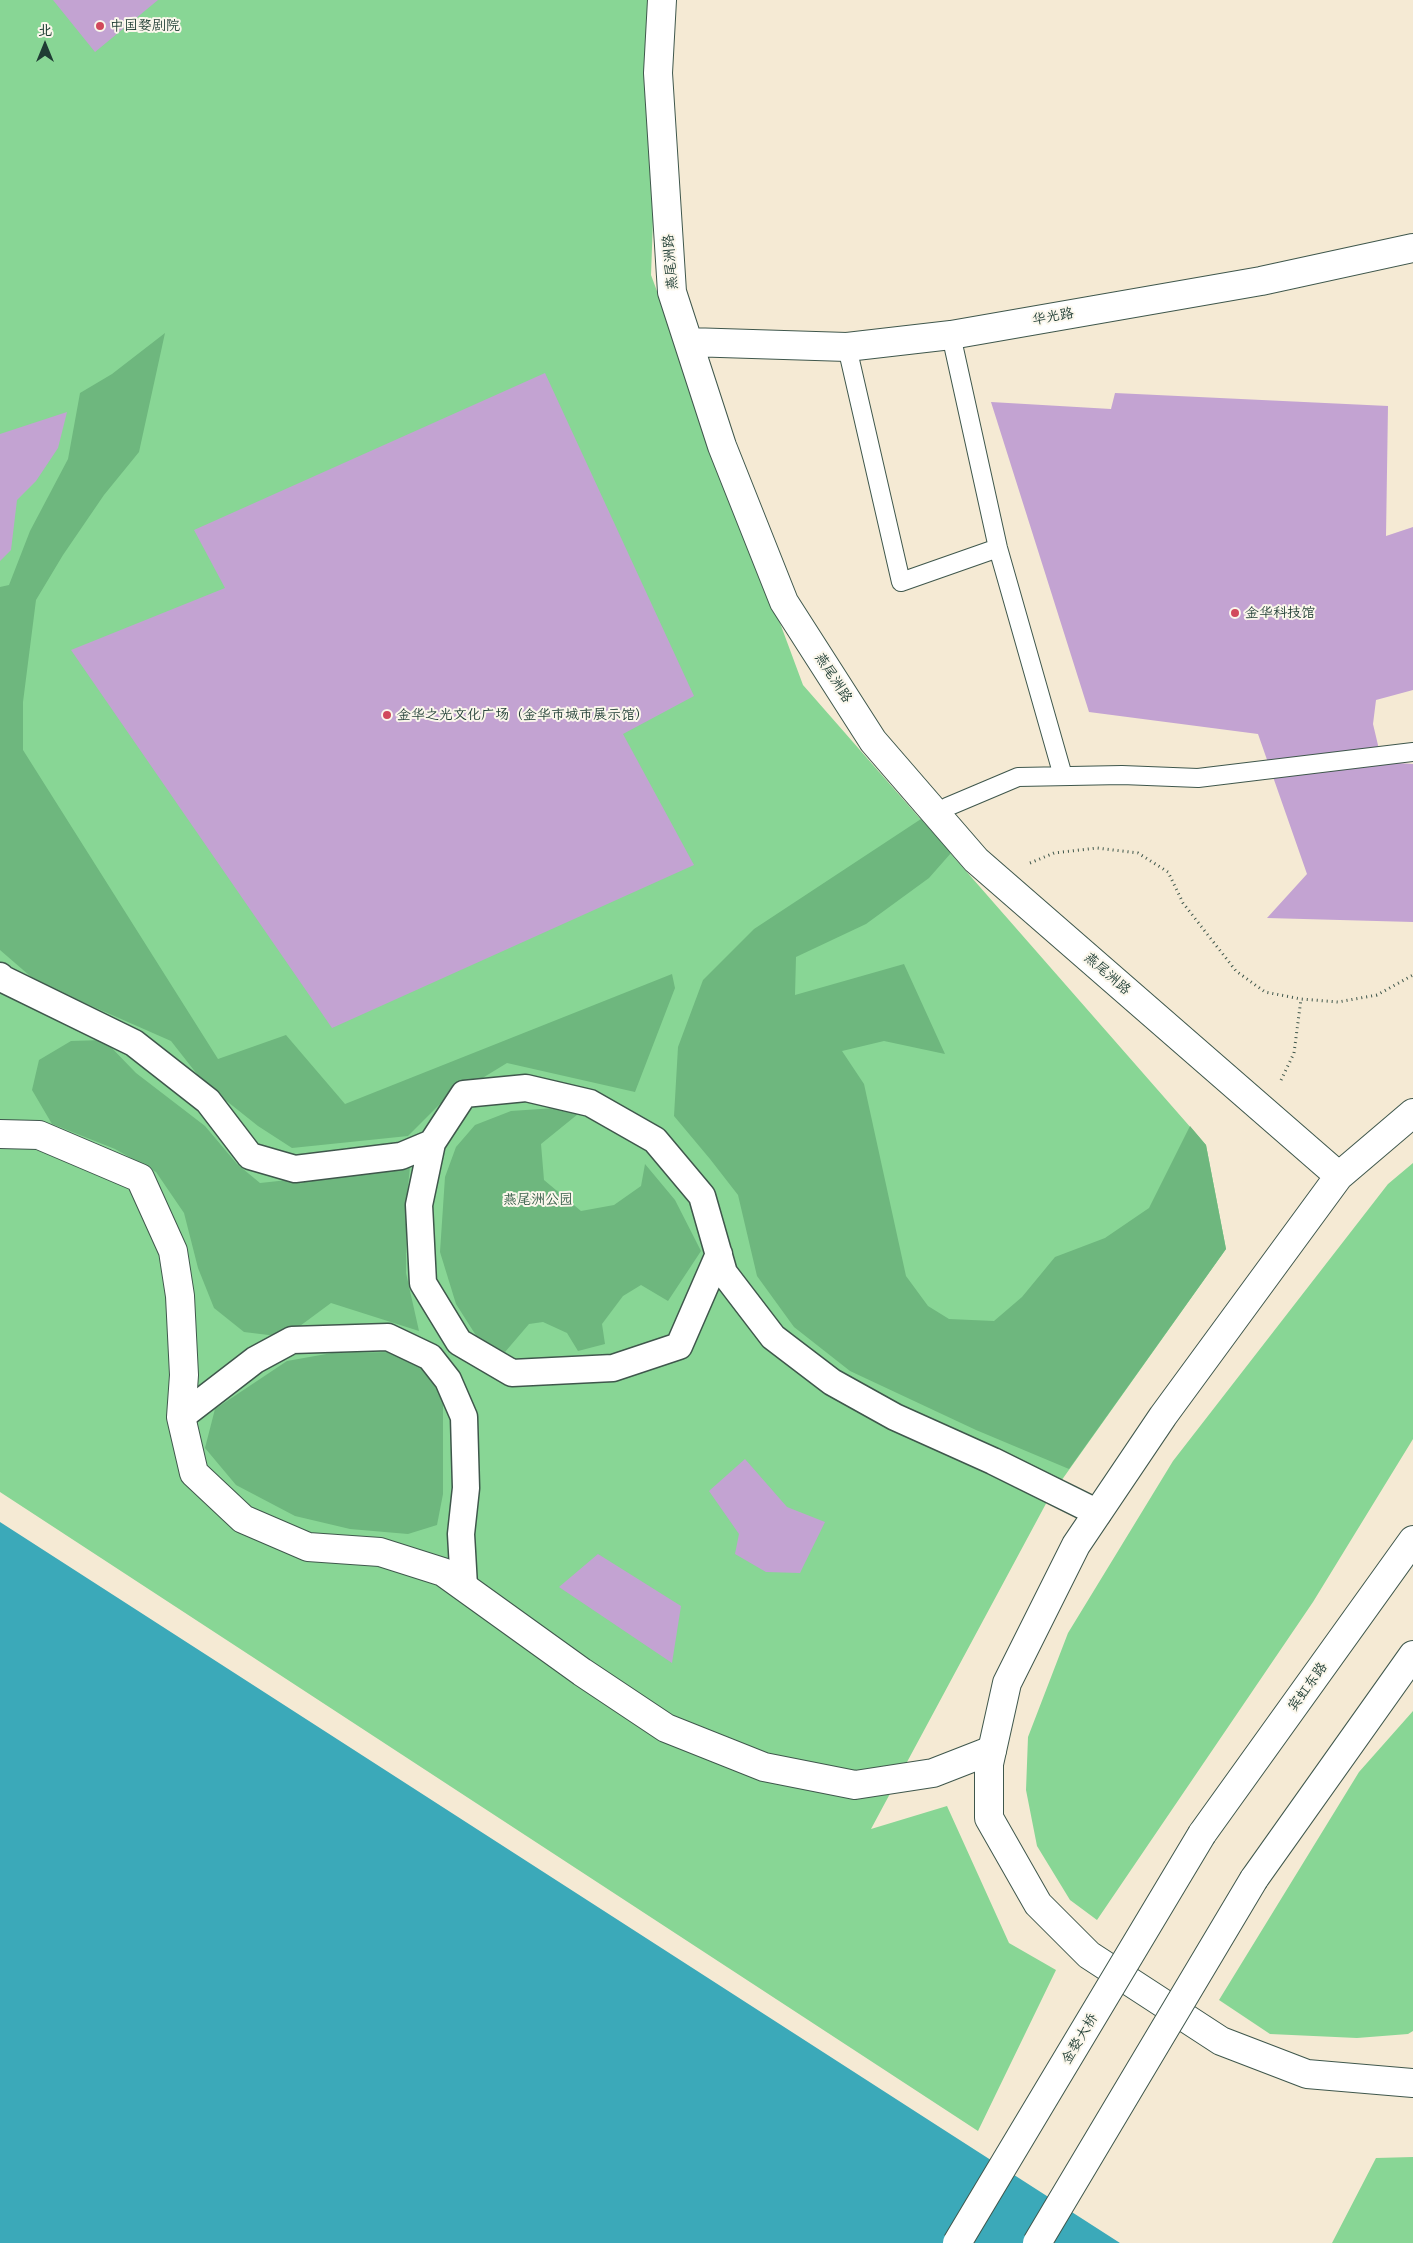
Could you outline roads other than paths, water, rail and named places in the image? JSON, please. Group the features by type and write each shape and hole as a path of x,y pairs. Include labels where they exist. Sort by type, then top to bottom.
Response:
{"street":[{"name":"燕尾洲路","path":"662,0 658,73 672,292 722,446 784,602 874,741 976,860 1339,1176"},
{"name":"华光路","path":"688,342 847,347 951,335 1261,281 1413,248"},
{"path":"1,981 134,1043 208,1101 250,1156 295,1169 401,1156 432,1143"},
{"path":"719,1254 679,1346 612,1368 512,1373 459,1342 423,1282 419,1205 432,1143 464,1094 526,1088 590,1103 655,1140 702,1196 719,1254 724,1273 773,1337 832,1382 895,1417 993,1461 1098,1513"},
{"path":"1413,1113 1339,1176 1163,1416 1076,1545 1007,1683 989,1764 989,1818 1038,1904 1088,1955 1222,2041 1307,2074 1413,2083"},
{"path":"0,1134 38,1135 140,1178 173,1251 180,1296 184,1375 181,1417 194,1472 243,1519 308,1547 380,1552 443,1572 582,1672 666,1728 764,1767 856,1785 933,1773 992,1750"},
{"path":"181,1417 255,1360 292,1340 388,1337 430,1357 448,1380 464,1417 466,1488 462,1534 464,1586"},
{"name":"宾虹东路","path":"1202,1834 1413,1540"},
{"path":"1037,2243 1254,1879 1413,1655"},
{"name":"金婺大桥","path":"957,2243 1202,1834"}],"lane":[{"path":"951,335 998,548 1063,776"},
{"path":"847,347 901,582 998,548"},
{"path":"947,807 1018,777 1122,775 1198,778 1413,752"}],"water":[{"path":"0,1522 941,2128 1120,2243 0,2243"}],"place":[{"name":"中国婺剧院","path":"100,26"},
{"name":"金华科技馆","path":"1235,613"},
{"name":"金华之光文化广场（金华市城市展示馆）","path":"387,715"}],"park label":[{"name":"燕尾洲公园","path":"538,1200"}]}
